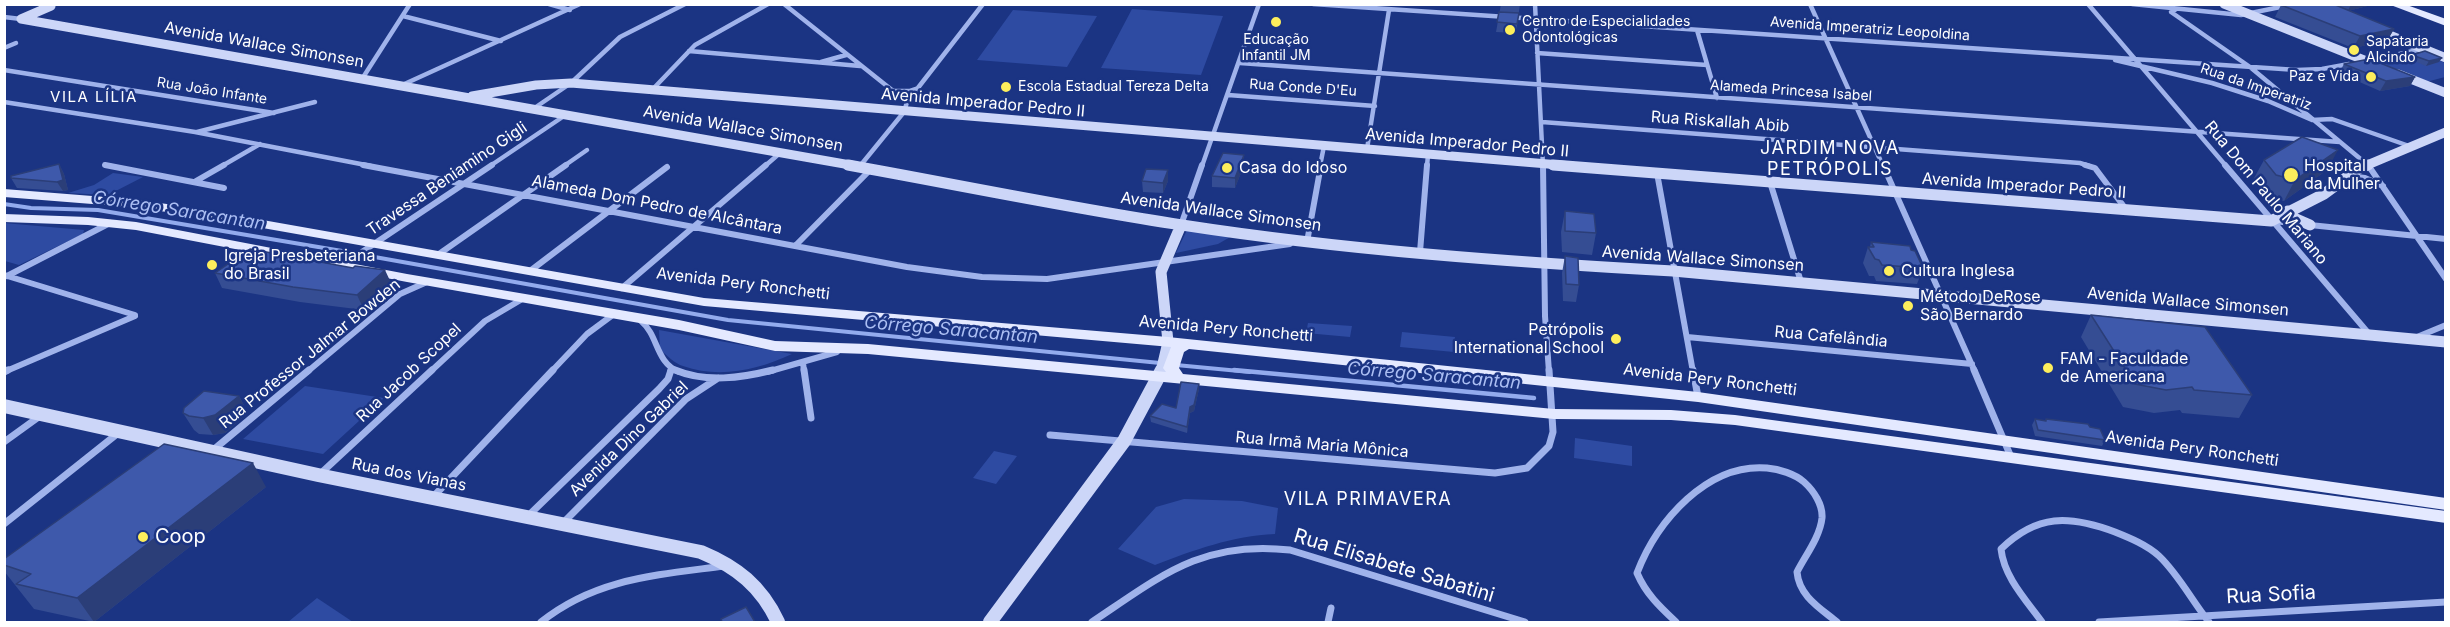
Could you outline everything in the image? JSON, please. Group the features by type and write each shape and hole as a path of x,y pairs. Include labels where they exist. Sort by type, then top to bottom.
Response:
{"main road":[{"path":"2393,4 2445,23"},
{"path":"2420,4 2445,13"},
{"name":"Avenida Pery Ronchetti","path":"4,193 172,208 370,246 439,254 718,304 1698,397 2008,450 2445,517"},
{"name":"Avenida Pery Ronchetti","path":"4,218 111,223 346,262 427,282 622,315 775,346 868,349 922,356 1168,373 1554,414 1671,415 1735,420 2008,450 2445,504"},
{"path":"1168,373 1174,347"}],"street":[{"path":"362,79 410,4"},
{"path":"549,4 570,10"},
{"path":"400,86 580,4"},
{"path":"534,109 571,83 620,37 685,4"},
{"path":"652,90 703,39 768,4"},
{"path":"784,4 846,56 894,91 905,107"},
{"path":"859,167 983,4"},
{"path":"1174,347 1161,272 1214,138 1259,4"},
{"name":"Avenida Imperatriz Leopoldina","path":"1313,4 2313,70 2423,48"},
{"name":"Rua Irmã Maria Mônica","path":"1050,435 1495,473 1514,472 1527,468 1549,446 1554,414 1548,381 1542,122 1535,4"},
{"path":"1810,4 1942,296 2008,450"},
{"name":"Rua Dom Paulo Mariano","path":"2088,4 2371,336"},
{"path":"2132,4 2175,10 2248,14 2295,4"},
{"path":"2224,4 2445,93"},
{"path":"21,19 52,5"},
{"path":"38,23 52,5"},
{"path":"1367,149 1381,74 1389,10"},
{"path":"2175,10 2171,12 2177,18 2208,36 2250,67 2368,165 2442,269 2445,279"},
{"path":"403,15 501,41"},
{"name":"Avenida Wallace Simonsen","path":"4,16 568,114 1181,225 1307,242 1546,264 1802,283 2445,342"},
{"path":"2363,24 2445,58"},
{"path":"1697,30 1718,98"},
{"path":"4,48 16,43"},
{"path":"689,51 860,66"},
{"path":"1537,53 1707,65"},
{"name":"Rua da Imperatriz","path":"2090,55 2219,85 2268,101 2312,120 2332,119 2412,147"},
{"path":"800,62 826,61 846,56"},
{"path":"2142,66 2160,61"},
{"name":"Alameda Princesa Isabel","path":"1240,63 2340,142"},
{"name":"Rua João Infante","path":"4,70 274,113"},
{"name":"Avenida Imperador Pedro II","path":"466,98 536,85 571,83 905,107 1214,138 2271,221"},
{"path":"894,91 910,91 920,87"},
{"name":"Rua Conde D'Eu","path":"1228,95 1375,106"},
{"name":"Alameda Dom Pedro de Alcântara","path":"4,102 195,132 608,212 907,267 982,277 1047,279 1307,242"},
{"path":"195,132 315,102"},
{"name":"Travessa Beniamino Gigli","path":"346,262 568,114"},
{"name":"Rua Riskallah Abib","path":"1542,122 2080,163 2096,168 2125,209"},
{"path":"2271,221 2324,194 2347,175 2445,132"},
{"path":"195,182 260,144"},
{"path":"1307,242 1324,146"},
{"path":"439,254 587,150"},
{"path":"622,288 780,153"},
{"path":"1420,252 1428,154"},
{"path":"105,165 224,188"},
{"path":"530,271 667,167"},
{"path":"796,245 871,169"},
{"path":"1658,174 1672,272 1698,397"},
{"path":"2347,175 2365,178 2383,186"},
{"path":"1770,182 1802,283"},
{"path":"2288,211 2294,218 2310,225"},
{"path":"2271,221 2445,239"},
{"path":"6,275 111,223"},
{"path":"4,372 135,315 6,275"},
{"name":"Rua Professor Jalmar Bowden","path":"212,451 400,294 427,282"},
{"name":"Rua Jacob Scopel","path":"318,475 485,321 524,298"},
{"path":"432,498 587,334 622,315"},
{"name":"Avenida Pery Ronchetti","path":"622,315 640,320 650,328 658,354 671,369 688,374 718,378 755,375 839,352 922,356"},
{"path":"2411,339 2445,325"},
{"name":"Rua Cafelândia","path":"1687,337 1972,364"},
{"path":"803,362 811,418"},
{"name":"Avenida Dino Gabriel","path":"527,518 659,389 668,379 671,369"},
{"path":"990,622 1125,441 1168,373"},
{"name":"Avenida Dino Gabriel","path":"562,525 686,399 718,378"},
{"name":"Rua dos Vianas","path":"4,406 318,475 701,552 732,565 755,585 778,622"},
{"path":"4,442 42,415"},
{"path":"4,524 120,431"},
{"path":"1676,622 1642,585 1637,573 1642,561 1678,508 1699,488 1722,474 1740,467 1760,466 1781,470 1800,479 1813,491 1820,504 1822,518 1797,572 1797,579 1803,591 1837,622"},
{"path":"2042,622 2007,571 2001,558 2001,549 2020,531 2048,520 2066,518 2096,524 2147,547 2160,557 2206,619"},
{"name":"Rua Elisabete Sabatini","path":"1092,622 1188,562 1213,552 1262,547 1290,550 1525,622"},
{"path":"541,622 548,615 585,594 620,582 732,565"},
{"name":"Rua Sofia","path":"2099,622 2206,619 2445,602"},
{"path":"1328,622 1331,608"}],"shaded area":[{"path":"1132,9 1223,16 1201,75 1101,68"},
{"path":"1013,10 1097,16 1067,67 977,60"},
{"path":"2422,53 2445,63 2445,77 2426,82 2379,63"},
{"path":"113,173 143,177 108,195 68,193 94,185"},
{"path":"4,223 84,230 83,234 19,265 5,261"},
{"path":"1187,230 1232,236 1218,244 1176,253"},
{"path":"1308,323 1352,326 1350,337 1306,333"},
{"path":"659,330 792,354 779,360 738,371 697,370 677,363 660,350"},
{"path":"1402,332 1455,337 1454,352 1400,347"},
{"path":"305,386 384,398 323,454 243,439"},
{"path":"1575,438 1632,446 1632,466 1574,458"},
{"path":"994,451 1017,456 996,484 973,478"},
{"path":"1184,499 1242,501 1278,508 1275,534 1228,541 1155,565 1118,549 1156,507"},
{"path":"317,598 353,622 288,622"}],"building":[{"path":"2333,4 2394,29 2360,36 2281,5"},
{"path":"1499,12 1519,13 1517,24 1497,22"},
{"path":"2425,51 2442,58 2429,61 2412,55"},
{"path":"2364,60 2375,61 2415,77 2386,81 2344,64"},
{"path":"2302,137 2338,150 2295,180 2276,175 2264,160"},
{"path":"1223,153 1244,155 1235,178 1212,176"},
{"path":"59,164 63,180 57,182 11,178 11,176"},
{"path":"1146,169 1168,170 1163,183 1142,181"},
{"path":"1565,211 1594,214 1596,233 1565,231"},
{"path":"1871,242 1910,246 1923,268 1882,265 1879,260 1875,259 1868,247 1874,247"},
{"path":"250,249 353,268 355,266 385,270 357,295 293,287 215,273"},
{"path":"1565,256 1578,258 1579,285 1566,284"},
{"path":"2091,315 2205,327 2252,395 2194,390 2192,387 2166,390 2135,384"},
{"path":"1181,382 1199,384 1194,405 1190,407 1187,427 1150,416 1162,404 1176,408"},
{"path":"204,391 239,396 215,415 203,418 183,413 184,408"},
{"path":"2035,419 2088,424 2090,427 2100,429 2105,440 2038,430"},
{"path":"164,444 253,463 77,598 16,584 31,574 4,565 4,559"},
{"path":"746,607 755,622 722,622 721,619"}],"waterway":[{"name":"Córrego Saracantan","path":"4,204 31,208 98,210 348,252"},
{"name":"Córrego Saracantan","path":"369,256 728,320 1160,363"},
{"name":"Córrego Saracantan","path":"1176,365 1250,372"},
{"name":"Córrego Saracantan","path":"1234,370 1534,398"}],"place":[{"name":"Educação Infantil JM","path":"1276,22"},
{"name":"Centro de Especialidades Odontológicas","path":"1510,30"},
{"name":"Sapataria Alcindo","path":"2354,50"},
{"name":"Paz e Vida","path":"2371,77"},
{"name":"Escola Estadual Tereza Delta","path":"1006,87"},
{"name":"Casa do Idoso","path":"1227,168"},
{"name":"Hospital da Mulher","path":"2291,175"},
{"name":"Igreja Presbeteriana do Brasil","path":"212,265"},
{"name":"Cultura Inglesa","path":"1889,271"},
{"name":"Método DeRose São Bernardo","path":"1908,306"},
{"name":"Petrópolis International School","path":"1616,339"},
{"name":"FAM - Faculdade de Americana","path":"2048,368"},
{"name":"Coop","path":"143,537"}],"district":[{"name":"VILA LÍLIA","path":"94,97"},
{"name":"JARDIM NOVA PETRÓPOLIS","path":"1830,159"},
{"name":"VILA PRIMAVERA","path":"1368,500"}]}
